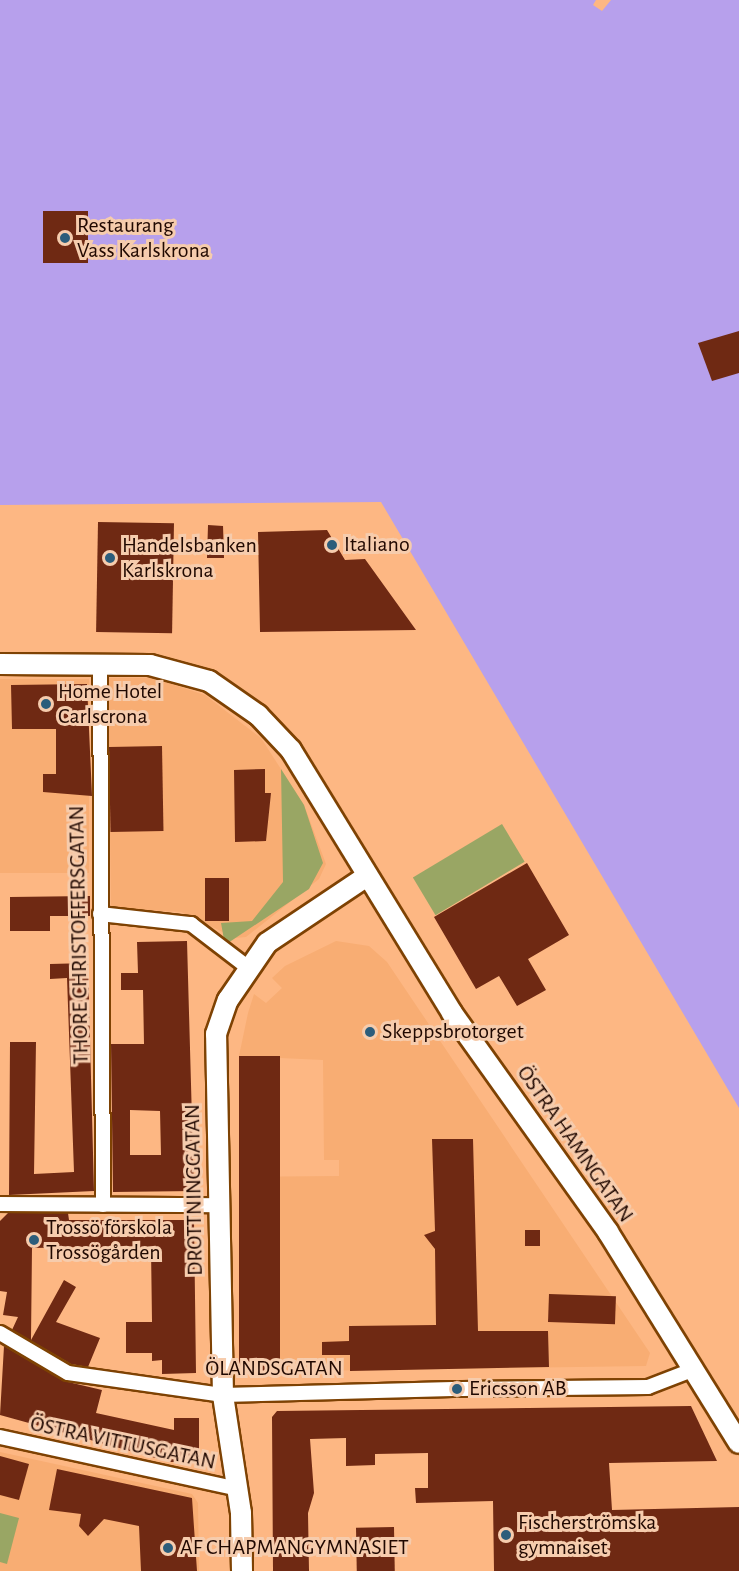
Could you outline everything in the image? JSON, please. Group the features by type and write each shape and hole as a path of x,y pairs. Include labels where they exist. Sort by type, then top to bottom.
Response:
{"street":[{"name":"ÖSTRA HAMNGATAN","path":"0,664 150,665 209,681 258,714 291,750 452,1013 608,1232 739,1443"},
{"name":"THORE CHRISTOFFERSGATAN","path":"100,664 103,1205"},
{"name":"DROTTNINGGATAN","path":"242,1571 238,1489 223,1395 216,1034 246,966 267,943 367,876"},
{"path":"100,914 191,924 246,966"},
{"path":"0,1204 218,1205"},
{"name":"ÖLANDSGATAN","path":"0,1333 69,1372 223,1395 648,1387 695,1369"},
{"name":"ÖSTRA VITTUSGATAN","path":"0,1437 238,1489"}],"shaded area":[{"path":"0,0 596,0 593,5 602,11 611,0 739,0 739,1108 381,502 0,505"},
{"path":"108,678 153,678 205,695 261,738 304,805 326,864 319,879 246,937 235,938 181,912 111,908"},
{"path":"0,679 89,679 89,873 0,873"},
{"path":"336,941 369,946 387,962 650,1353 646,1366 240,1372 240,1177 339,1176 339,1160 324,1160 323,1060 239,1056 248,1013 254,994 266,1003 282,988 272,978 285,966"},
{"path":"0,1452 192,1494 198,1503 199,1571 0,1571"}],"green space":[{"path":"281,769 304,805 323,863 309,889 225,945 221,923 252,921 283,882"},
{"path":"502,824 525,862 436,915 413,878"},
{"path":"0,1513 19,1518 7,1564 0,1562"}],"building":[{"path":"43,211 88,211 88,263 43,263"},
{"path":"739,331 739,373 712,381 698,343"},
{"path":"98,522 174,523 172,633 96,632"},
{"path":"208,525 223,526 224,558 207,558"},
{"path":"327,530 345,560 365,559 416,630 260,632 258,532"},
{"path":"87,684 92,796 43,792 43,774 56,774 56,729 12,729 11,685"},
{"path":"162,746 163,831 110,832 109,747"},
{"path":"265,769 265,793 271,793 266,841 235,842 234,770"},
{"path":"527,863 569,935 528,959 546,990 517,1006 499,976 476,989 434,917"},
{"path":"205,878 229,878 229,921 205,921"},
{"path":"90,896 90,916 50,916 50,931 10,931 10,897"},
{"path":"187,941 194,1191 113,1192 111,1044 144,1044 143,990 121,990 121,973 138,973 137,942","holes":["130,1110 160,1111 161,1155 130,1155"]},
{"path":"88,963 94,1191 9,1195 10,1042 36,1042 34,1174 74,1172 67,978 50,979 50,964"},
{"path":"239,1056 280,1056 280,1372 239,1372"},
{"path":"432,1139 473,1139 478,1331 548,1331 549,1367 350,1371 350,1355 322,1355 322,1342 349,1341 349,1326 436,1325 435,1249 424,1235 435,1231"},
{"path":"8,1213 68,1213 69,1220 194,1220 196,1373 162,1374 162,1360 152,1361 152,1353 126,1353 126,1322 152,1322 151,1248 123,1257 91,1256 91,1247 32,1248 31,1340 64,1280 76,1287 56,1322 100,1338 88,1367 71,1364 12,1330 18,1317 3,1315 7,1292 0,1291 0,1221"},
{"path":"525,1230 540,1230 540,1246 525,1246"},
{"path":"549,1294 616,1296 615,1324 548,1322"},
{"path":"4,1346 64,1381 102,1390 96,1413 174,1430 174,1418 199,1418 199,1462 170,1462 0,1415"},
{"path":"691,1406 717,1461 609,1463 612,1510 739,1507 739,1571 494,1571 493,1501 416,1503 415,1488 428,1488 428,1453 375,1454 375,1465 346,1466 346,1438 310,1439 314,1493 308,1513 309,1571 273,1571 272,1417 277,1411"},
{"path":"0,1456 29,1464 19,1500 0,1495"},
{"path":"57,1469 192,1498 197,1571 141,1571 139,1526 104,1519 88,1536 79,1526 81,1514 49,1510"},
{"path":"394,1527 395,1571 357,1571 356,1528"}],"place":[{"name":"Restaurang Vass Karlskrona","path":"65,238"},
{"name":"Italiano","path":"332,545"},
{"name":"Handelsbanken Karlskrona","path":"110,558"},
{"name":"Home Hotel Carlscrona","path":"46,704"},
{"name":"Skeppsbrotorget","path":"370,1032"},
{"name":"Trossö förskola Trossögården","path":"34,1240"},
{"name":"Ericsson AB","path":"457,1389"},
{"name":"Fischerströmska gymnaiset","path":"506,1535"},
{"name":"AF CHAPMANGYMNASIET","path":"168,1548"}]}
